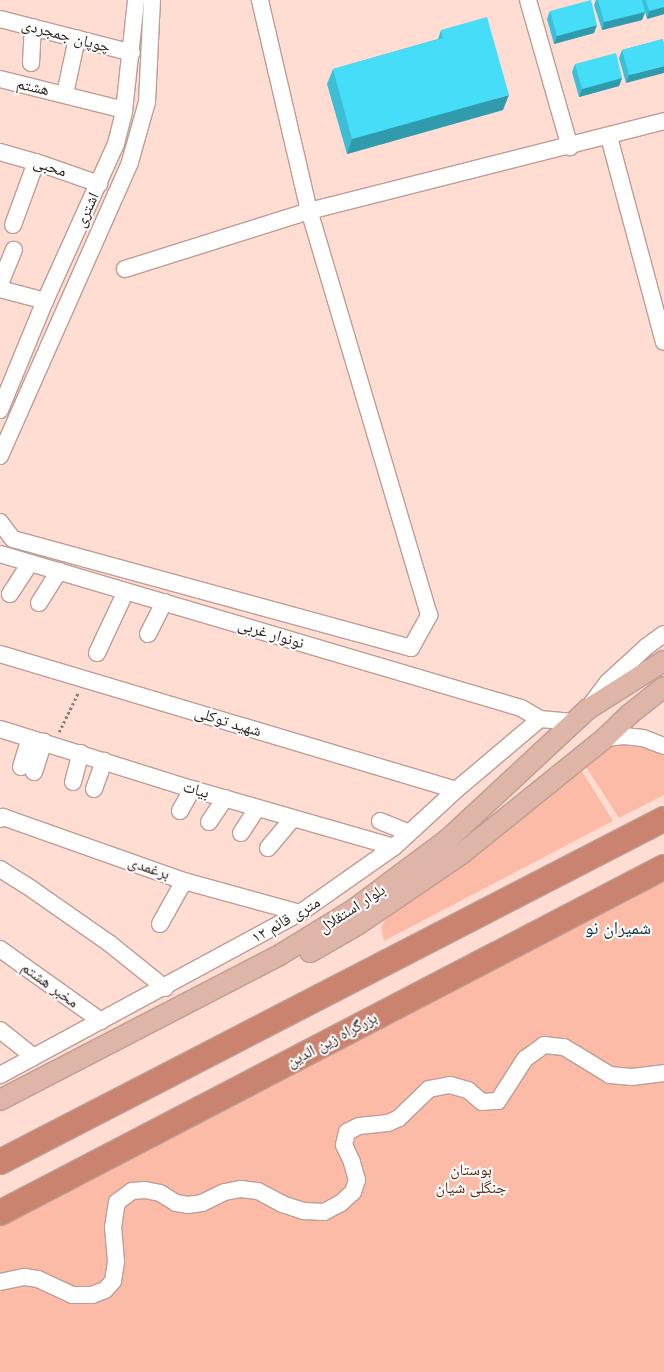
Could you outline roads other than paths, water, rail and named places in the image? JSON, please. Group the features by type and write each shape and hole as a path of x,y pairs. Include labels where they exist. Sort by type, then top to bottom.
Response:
{"highway":[{"path":"0,1162 664,819"},
{"name":"بزرگراه زین الدین","path":"0,1213 664,866"}],"main road":[{"name":"بلوار استقلال","path":"0,1100 278,956 353,910 409,870 483,806 588,709 664,661"},
{"name":"بلوار استقلال","path":"0,1114 285,966 357,925 421,883 501,822 605,738 630,714 664,687"},
{"path":"483,806 482,813 486,823 501,822"}],"street":[{"name":"اشتری","path":"0,410 45,301 100,184 116,144 124,110 132,53 136,0"},
{"path":"0,456 130,162 147,102 152,0"},
{"path":"0,522 13,540 411,648 429,615 309,211 260,0"},
{"path":"528,0 570,147"},
{"name":"چوپان جمجردی","path":"0,19 132,53"},
{"path":"30,63 33,27"},
{"name":"هشتم","path":"65,94 77,38"},
{"name":"هشتم","path":"0,79 65,94 120,110"},
{"path":"125,270 309,211 570,147 664,121"},
{"path":"609,137 664,342"},
{"name":"محبی","path":"0,152 100,184"},
{"path":"13,225 36,162"},
{"path":"0,284 14,250"},
{"path":"0,289 45,301"},
{"name":"نونوار غربی","path":"0,554 521,708 540,719"},
{"path":"10,594 30,563"},
{"path":"39,603 59,571"},
{"path":"97,653 126,591"},
{"path":"148,634 164,602"},
{"path":"588,709 608,682 646,647 664,634"},
{"name":"شهید توکلی","path":"0,654 456,790"},
{"path":"546,748 540,719 573,722"},
{"name":"۱۲ متری قائم","path":"0,1075 165,988 300,913 394,847 456,790 540,719"},
{"name":"بیات","path":"0,729 292,819 394,847"},
{"path":"605,738 624,736 643,738 664,746"},
{"path":"28,770 42,742"},
{"path":"73,782 80,754"},
{"path":"94,789 104,761"},
{"path":"180,812 192,789"},
{"path":"210,822 225,798"},
{"path":"241,833 257,808"},
{"name":"برغمدی","path":"0,819 3,817 184,880 260,900 300,913"},
{"path":"268,848 292,819"},
{"path":"380,821 409,834"},
{"path":"0,870 109,943 165,988"},
{"path":"160,924 184,880"},
{"name":"مخبر هشتم","path":"0,949 101,1021"},
{"path":"0,1030 34,1057"},
{"path":"0,1282 24,1277 38,1280 72,1295 92,1295 105,1290 113,1280 116,1261 113,1227 117,1202 132,1191 145,1190 160,1193 176,1202 188,1205 202,1203 225,1192 241,1188 258,1191 282,1204 304,1211 324,1212 341,1203 353,1192 357,1180 352,1162 344,1145 347,1132 359,1126 388,1123 399,1118 430,1089 450,1085 468,1090 482,1102 498,1101 525,1059 544,1045 564,1047 610,1075 632,1077 664,1073"}],"district":[{"name":"شمیران نو","path":"618,928"}],"park label":[{"name":"بوستان جنگلی شیان","path":"471,1179"}]}
